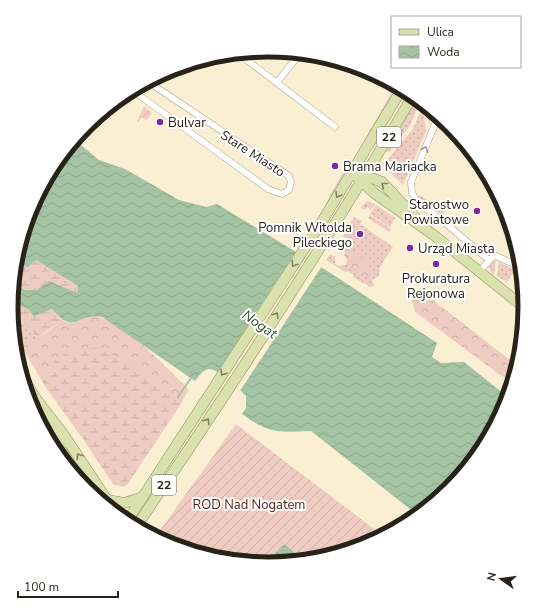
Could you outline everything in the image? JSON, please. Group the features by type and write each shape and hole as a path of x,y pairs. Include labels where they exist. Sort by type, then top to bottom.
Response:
{"main road":[{"name":"22","path":"130,517 323,220 399,94"},
{"name":"22","path":"139,522 224,395 364,179 410,101"},
{"path":"353,171 364,179 382,182 435,236 519,302"},
{"path":"34,397 64,435 108,500"},
{"path":"35,398 59,446"},
{"path":"112,503 124,503 143,497"}],"street":[{"path":"245,58 335,127"},
{"path":"277,82 296,59"},
{"name":"Stare Miasto","path":"138,94 268,189 282,194 289,190 291,186 289,176 154,85"},
{"path":"436,121 411,182 412,192 417,202 444,222 489,260"},
{"path":"480,271 494,255 515,265"}],"green space":[{"path":"393,90 395,91 367,141 366,137"},
{"path":"413,103 418,107 409,127 389,152 386,152"},
{"path":"144,106 152,113 147,120 142,117 138,122 137,121"},
{"path":"422,110 423,111 426,131 412,164 388,162 388,159 412,130"},
{"path":"426,113 432,117 429,124"},
{"path":"388,166 411,167 403,185 390,172"},
{"path":"343,173 347,176 322,214 330,195"},
{"path":"416,195 421,196 445,211 443,215 440,214"},
{"path":"367,201 375,204 371,210 367,207 365,210 360,208"},
{"path":"376,205 395,218 390,227 370,214"},
{"path":"370,215 390,228 389,232 368,218"},
{"path":"354,217 362,221 360,224 393,247 380,267 379,276 372,280 374,286 370,287 353,277 354,275 348,271 346,272 326,260 330,254 335,257 335,264 338,266 346,265 347,259 344,255 345,253 342,246 350,241 343,236"},
{"path":"349,247 367,260 372,280 346,264 347,259 344,255"},
{"path":"36,260 78,286 77,293 49,281 38,290 25,290 19,286 20,275 22,265 28,267"},
{"path":"496,261 494,274 492,275 489,267 492,262"},
{"path":"499,262 515,270 507,282 497,276"},
{"path":"410,290 433,300 512,362 508,381 415,312"},
{"path":"18,305 36,312 52,309 59,318 67,323 55,325 38,338 19,317"},
{"path":"92,315 105,319 131,335 189,390 162,432 65,414 43,383 24,350 29,341 38,338 61,322 73,323"},
{"path":"19,317 38,338 29,341 24,350 20,340"},
{"path":"95,348 132,362 183,401 127,485 123,487 113,484 43,383 56,358 76,349"},
{"name":"ROD Nad Nogatem","path":"236,424 378,532 349,545 317,553 301,556 268,558 236,556 220,553 188,545 159,532"},
{"path":"76,456 99,492 83,476 73,458"}],"water":[{"name":"Nogat","path":"79,143 99,160 125,169 179,200 206,207 217,204 329,272 437,343 432,357 441,363 464,362 504,394 493,418 477,447 446,485 413,512 311,431 275,431 260,426 242,414 246,408 246,396 229,380 214,370 205,370 195,381 102,317 94,316 71,323 60,317 52,309 34,316 29,310 18,305 19,286 25,290 37,290 49,281 77,293 78,286 36,260 28,267 22,265 31,227 37,212 60,168"},
{"path":"284,544 299,556 285,557 271,558"}],"pier":[{"path":"297,250 322,266 240,391 216,374"}],"waterway":[{"path":"178,397 191,378"}],"place":[{"name":"Bulvar","path":"160,122"},
{"name":"Brama Mariacka","path":"335,166"},
{"name":"Starostwo Powiatowe","path":"477,211"},
{"name":"Pomnik Witolda Pileckiego","path":"360,234"},
{"name":"Urząd Miasta","path":"410,248"},
{"name":"Prokuratura Rejonowa","path":"436,264"}]}
